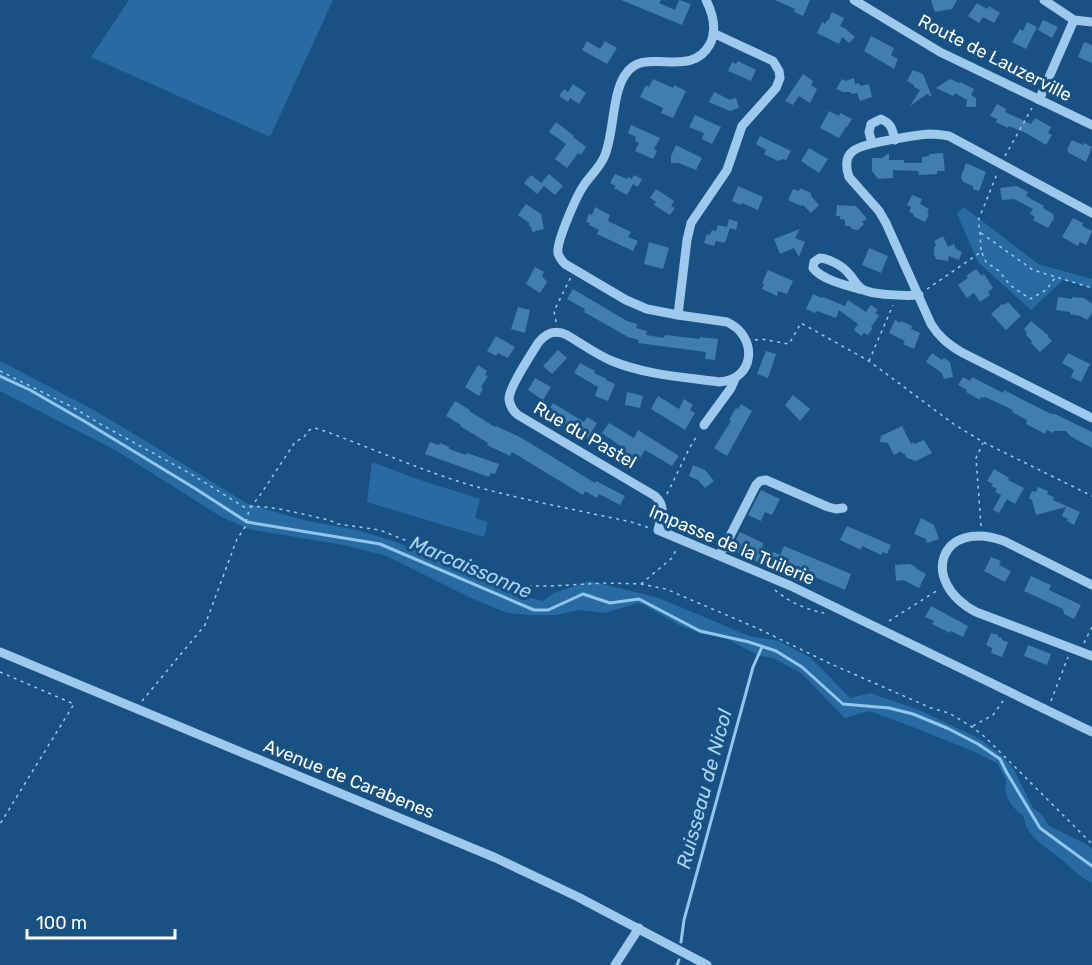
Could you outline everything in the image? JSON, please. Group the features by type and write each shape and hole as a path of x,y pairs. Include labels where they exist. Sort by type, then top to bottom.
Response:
{"street":[{"path":"704,425 746,366 749,358 747,341 740,330 727,322 658,312 637,305 565,264 558,254 559,241 578,194 605,156 618,93 625,75 633,67 644,62 680,63 695,59 705,51 713,33 714,21 706,0"},
{"name":"Route de Lauzerville","path":"854,0 940,52 1092,125"},
{"path":"1044,0 1074,20 1092,22"},
{"path":"1039,99 1074,20"},
{"path":"678,315 691,223 727,170 742,126 776,88 780,78 779,70 773,61 713,33"},
{"path":"872,143 869,132 871,124 881,119 888,122 895,140"},
{"path":"1092,213 949,136 930,134 872,143 853,151 848,157 847,170 853,183 879,211 886,223 936,332 951,346 1092,418"},
{"path":"862,290 849,274 828,259 820,258 814,262 813,268 816,273 843,285 862,290 897,296 919,295"},
{"name":"Rue du Pastel","path":"557,332 552,332 543,338 512,388 509,400 513,411 660,501"},
{"path":"557,332 567,335 603,357 637,369 719,382 735,379"},
{"path":"719,555 760,481 766,480 828,507 843,508"},
{"path":"658,530 662,514 660,501"},
{"name":"Impasse de la Tuilerie","path":"658,530 792,586 1092,732"},
{"path":"1092,585 1004,541 991,537 962,538 946,553 943,567 946,584 952,594 976,612 1092,656"},
{"name":"Avenue de Carabenes","path":"0,652 496,858 578,897 707,965"},
{"path":"615,965 639,928"}],"path":[{"path":"1055,278 1046,290 1030,299 1010,285 999,271 986,262 981,252 980,232 1033,270 1092,288"},
{"path":"919,295 981,252"},
{"path":"557,332 554,310 575,270"},
{"path":"869,361 897,296"},
{"path":"747,341 761,339 789,344 801,323 869,361 955,425 983,442 1092,496"},
{"path":"0,371 74,408 191,474 244,507 273,509 353,527 381,530 475,571 522,586 606,583 641,584 666,589 759,629 831,664 931,708 949,713 972,727 985,737 1092,844"},
{"path":"660,501 666,496 690,447 704,425"},
{"name":"Impasse de la Tuilerie","path":"252,507 295,442 313,428 472,485 658,530"},
{"path":"982,536 976,458 983,442"},
{"path":"149,694 205,625 237,538 245,527 249,510 252,507"},
{"path":"641,584 672,558 681,539"},
{"path":"878,628 946,584"},
{"path":"1048,710 1070,653 1084,643 1092,627"},
{"path":"0,672 74,704 0,824"},
{"path":"972,727 993,715 1010,692"}],"shaded area":[{"path":"129,0 333,0 270,137 91,57"},
{"path":"964,207 1038,264 1092,279 1092,288 1063,280 1031,310 978,262 957,214"},
{"path":"0,361 92,409 246,503 303,520 357,530 396,542 522,596 543,601 554,593 590,581 659,598 749,636 779,641 811,658 850,698 870,693 919,710 982,740 1003,757 1014,770 1033,808 1041,814 1049,826 1092,849 1092,883 1033,836 1028,830 1024,816 1009,801 1005,786 1006,780 997,763 975,752 869,711 845,718 801,673 773,658 760,656 725,638 699,633 679,625 638,603 604,613 579,610 555,615 507,613 469,597 387,556 343,545 248,529 220,516 117,451 0,391"},
{"path":"372,462 480,499 475,518 488,522 484,537 367,502"}],"building":[{"path":"621,0 661,0 659,3 675,10 679,0 691,4 682,25"},
{"path":"775,0 810,0 803,16 794,12 795,9"},
{"path":"931,0 957,0 952,9 935,12"},
{"path":"977,3 987,9 989,6 1000,13 994,23 983,17 979,23 968,16"},
{"path":"832,12 844,18 840,26 855,37 849,43 842,37 839,44 817,33 822,22 825,24 828,21"},
{"path":"1043,20 1058,27 1052,38 1038,30"},
{"path":"1027,22 1037,27 1026,49 1012,42 1020,29 1023,31"},
{"path":"871,36 894,48 891,55 898,59 894,69 864,51"},
{"path":"587,41 600,49 605,41 617,48 607,64 582,50"},
{"path":"1084,42 1092,45 1092,63 1078,57"},
{"path":"738,61 756,70 751,81 728,71 732,62 736,64"},
{"path":"913,70 923,74 932,97 927,94 910,106 920,90 907,81"},
{"path":"803,74 813,81 811,85 817,89 810,103 799,96 793,105 785,101"},
{"path":"854,78 855,84 859,83 860,86 869,84 872,97 860,101 857,93 851,94 851,92 836,89 842,79 846,81"},
{"path":"653,79 686,91 673,118 661,113 663,108 640,97 646,85 649,87"},
{"path":"950,79 974,89 971,95 976,98 976,107 966,107 967,100 955,93 953,96 936,88"},
{"path":"573,84 586,93 579,104 570,98 568,102 559,96 564,89 568,92"},
{"path":"714,92 730,100 736,98 739,108 730,111 709,102"},
{"path":"997,104 1006,109 1005,112 1031,124 1035,118 1051,127 1048,133 1052,135 1046,145 1026,133 996,122 997,119 990,116"},
{"path":"829,111 852,119 839,138 820,128"},
{"path":"695,115 721,127 712,144 702,139 704,133 689,127"},
{"path":"556,122 586,147 581,155 578,153 567,168 555,159 566,144 549,132"},
{"path":"631,125 660,138 654,149 657,151 653,159 635,151 639,143 635,141 636,137 628,133"},
{"path":"760,136 791,151 786,160 778,161 764,154 766,150 756,144"},
{"path":"1072,140 1092,147 1086,162 1069,153 1067,149"},
{"path":"676,145 702,158 696,170 679,163 671,163 671,156"},
{"path":"809,148 828,159 819,173 801,161"},
{"path":"889,153 889,160 922,163 922,157 943,153 945,171 919,175 918,171 893,170 893,178 878,179 872,171 872,158 882,158"},
{"path":"966,163 986,172 979,191 963,182 961,177"},
{"path":"549,174 563,186 555,195 544,186 537,194 524,183 531,175 541,183"},
{"path":"615,174 627,179 628,177 632,179 634,175 642,179 638,187 633,184 627,195 610,183"},
{"path":"738,186 763,197 758,210 732,201"},
{"path":"1017,186 1028,192 1026,196 1053,214 1054,218 1048,228 1033,220 1035,217 1030,214 1033,209 1014,199 1002,200 1000,188"},
{"path":"800,188 811,193 819,205 811,213 803,205 788,200 793,189 799,191"},
{"path":"656,189 674,201 671,206 675,208 670,215 654,205 656,202 650,198"},
{"path":"912,195 922,199 920,204 929,209 925,222 909,212 911,207 907,205"},
{"path":"526,204 541,214 544,229 532,232 529,223 518,215"},
{"path":"837,205 856,206 867,219 862,222 864,224 858,230 845,226 845,220 836,216"},
{"path":"595,207 610,215 608,221 631,232 628,237 638,241 633,251 597,234 599,230 586,222"},
{"path":"1073,218 1092,231 1086,245 1080,242 1078,246 1062,237"},
{"path":"729,219 738,222 736,230 730,228 725,243 716,241 714,246 704,243 707,234 710,235 712,230 716,231 718,225 727,227"},
{"path":"800,229 795,238 805,242 799,257 794,248 780,254 774,239"},
{"path":"943,236 948,247 954,244 956,249 962,252 959,260 949,256 948,261 936,259 934,241"},
{"path":"649,242 669,248 663,269 644,264"},
{"path":"869,248 888,256 881,273 862,265"},
{"path":"535,267 544,272 542,276 547,282 540,293 526,284"},
{"path":"976,269 982,276 984,274 993,288 988,292 990,295 980,302 974,293 967,298 958,285"},
{"path":"768,270 793,281 787,294 778,291 777,296 762,289 764,284 762,283"},
{"path":"573,289 627,321 637,324 636,328 647,331 646,335 664,338 665,335 718,339 715,360 705,359 706,352 638,343 639,340 628,337 584,312 585,309 567,299"},
{"path":"813,294 845,306 848,300 866,312 871,305 878,310 875,313 879,316 868,335 864,333 861,336 854,330 858,324 839,310 836,318 806,309"},
{"path":"1058,297 1084,298 1092,304 1092,313 1087,320 1070,314 1070,312 1056,310"},
{"path":"1008,302 1021,316 1006,330 991,314 1002,304"},
{"path":"518,307 530,310 525,333 511,329"},
{"path":"895,320 912,326 911,329 920,333 914,349 903,344 905,341 889,333"},
{"path":"1031,321 1052,341 1040,352 1031,343 1024,329"},
{"path":"496,336 515,347 508,358 498,353 496,356 487,351"},
{"path":"558,350 567,358 552,374 543,366"},
{"path":"766,351 776,354 768,378 757,374"},
{"path":"932,353 950,362 953,377 944,379 942,373 926,362"},
{"path":"1068,353 1090,364 1081,382 1071,377 1074,370 1062,363"},
{"path":"580,363 615,384 608,401 595,396 598,387 574,373"},
{"path":"478,365 487,371 485,375 488,376 481,387 483,388 479,396 465,387"},
{"path":"963,377 970,381 972,377 1003,393 1004,390 1092,432 1092,448 1070,436 1066,431 1054,431 1053,433 1047,430 1045,434 1026,424 1027,420 1012,412 1013,410 985,397 981,397 980,400 958,385"},
{"path":"535,378 551,387 543,400 528,390"},
{"path":"627,392 643,396 640,408 625,405"},
{"path":"793,395 810,409 800,421 785,405"},
{"path":"658,396 679,409 684,399 693,405 690,410 695,413 685,430 651,409"},
{"path":"455,401 495,427 520,437 595,483 596,481 625,496 620,505 599,494 597,498 585,491 583,495 512,452 510,456 487,445 488,443 446,416"},
{"path":"553,403 584,422 587,417 597,423 588,438 555,420 556,418 547,413"},
{"path":"741,404 752,411 727,456 714,448 731,421 729,420 736,408 738,409"},
{"path":"609,423 634,438 638,430 679,456 672,466 645,450 638,461 602,433"},
{"path":"902,426 911,444 924,440 932,453 916,461 907,458 901,451 894,455 888,443 880,442 881,436"},
{"path":"430,442 439,445 440,443 449,449 499,464 495,474 491,473 489,477 425,454"},
{"path":"693,465 705,470 714,481 705,488 698,480 689,476"},
{"path":"994,469 1009,478 1008,480 1024,488 1015,504 1007,499 999,513 993,510 1001,495 995,492 997,489 991,486 993,484 987,481"},
{"path":"1038,487 1048,491 1047,494 1054,497 1053,500 1080,512 1074,525 1062,516 1066,507 1036,515 1032,500 1029,498 1032,491 1036,492"},
{"path":"761,490 780,499 772,515 765,512 761,521 748,515"},
{"path":"921,518 934,525 939,539 927,543 926,539 914,534"},
{"path":"847,526 891,545 887,554 883,552 881,555 862,546 861,550 840,540"},
{"path":"740,532 763,543 762,547 780,555 784,546 851,574 845,590 766,556 762,564 731,549"},
{"path":"991,557 1001,561 999,565 1011,571 1005,582 984,571"},
{"path":"910,564 926,574 919,588 903,580 896,581 895,565"},
{"path":"1031,576 1051,585 1049,590 1081,605 1074,619 1064,614 1063,609 1024,591"},
{"path":"931,606 968,626 963,637 932,624 934,621 925,617"},
{"path":"991,633 1008,642 1002,657 991,653 992,648 986,645"},
{"path":"1028,645 1051,654 1047,665 1024,656"}],"waterway":[{"name":"Marcaissonne","path":"0,376 30,390 84,421 247,522 380,544 534,610 548,610 583,594 610,603 639,599 700,631 749,642 776,651 802,667 843,704 889,708 913,714 978,744 1000,759 1040,828 1092,866"},
{"name":"Ruisseau de Nicol","path":"681,942 684,920 753,667 762,647"},
{"name":"Ruisseau de Nicol","path":"677,965 679,960"}]}
